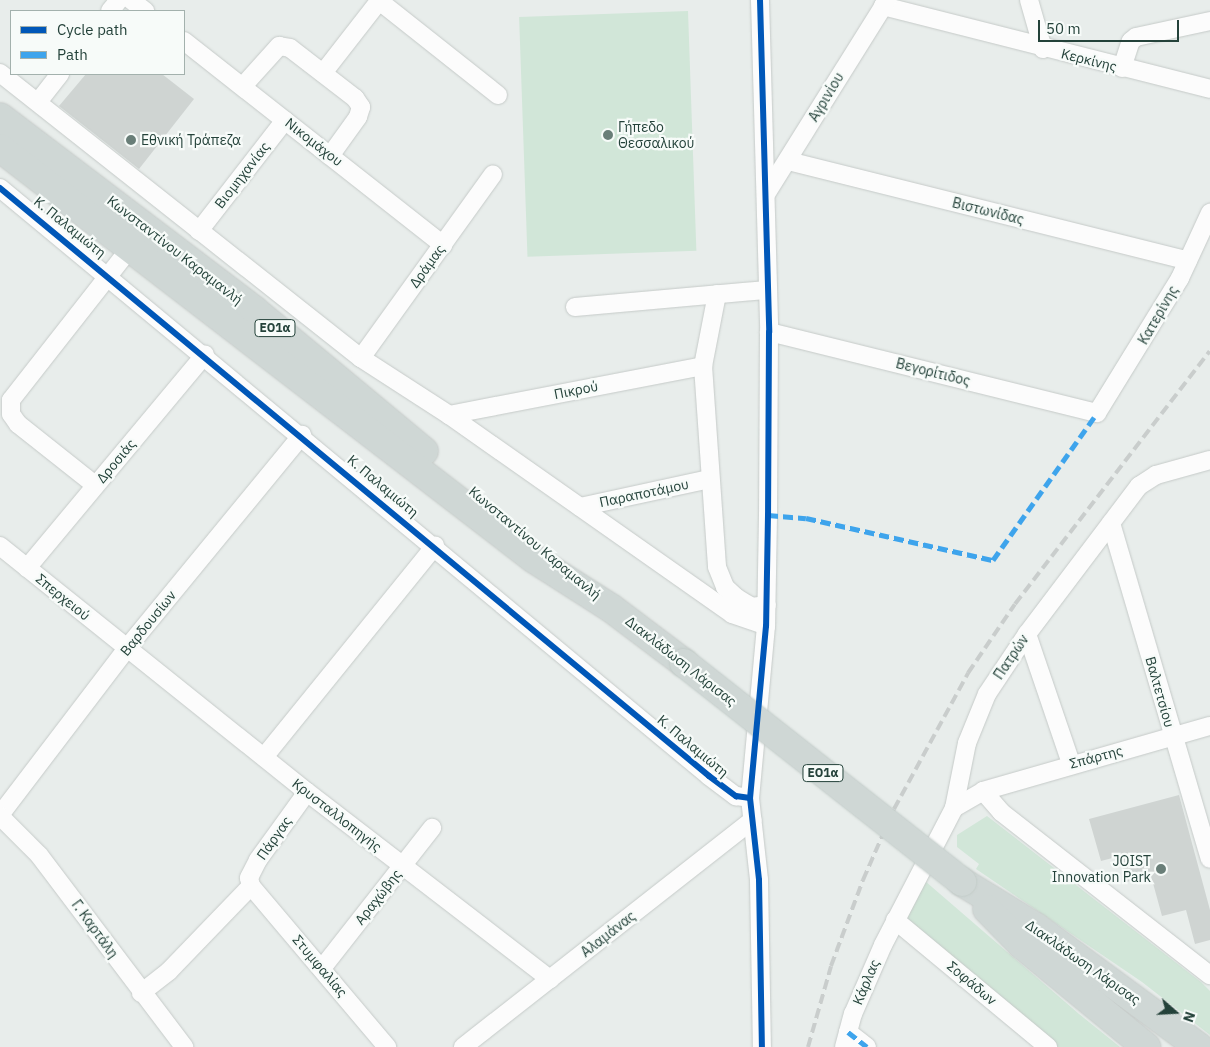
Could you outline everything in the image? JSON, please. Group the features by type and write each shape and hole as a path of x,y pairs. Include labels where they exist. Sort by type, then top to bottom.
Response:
{"main road":[{"name":"Κωνσταντίνου Καραμανλή","path":"0,117 254,310 544,547 611,608"},
{"name":"Κωνσταντίνου Καραμανλή","path":"0,148 534,559 611,608"},
{"name":"Διακλάδωση Λάρισας","path":"611,608 684,663 962,882 1036,927 1199,1047"},
{"name":"Διακλάδωση Λάρισας","path":"962,882 1022,945 1146,1047"}],"street":[{"path":"111,10 119,0"},
{"path":"130,0 144,10"},
{"path":"323,73 379,0 498,95"},
{"path":"760,0 768,332 767,605 750,798 759,880 762,1047"},
{"path":"1029,0 1042,49"},
{"name":"Αγρινίου","path":"766,194 885,3"},
{"name":"Κερκίνης","path":"885,3 1042,49 1210,90"},
{"path":"1122,68 1131,41 1136,37 1210,21"},
{"name":"Νικομάχου","path":"185,41 443,245"},
{"path":"243,86 279,46 290,48 355,98 361,108 330,156"},
{"path":"0,73 361,358 449,415 732,614 766,626"},
{"path":"38,102 59,75"},
{"name":"Βιομηχανίας","path":"199,231 285,120"},
{"name":"Βιστωνίδας","path":"788,161 1188,261"},
{"name":"Δράμας","path":"361,358 493,174"},
{"name":"Κ. Παλαμιώτη","path":"0,188 205,354 709,776 736,796 750,798"},
{"name":"Κατερίνης","path":"1098,413 1188,261 1210,213"},
{"path":"95,485 18,424 11,414 11,400 130,248"},
{"path":"575,307 767,290"},
{"path":"717,294 703,366 709,479 721,582 744,603 752,607 767,605"},
{"name":"Βεγορίτιδος","path":"768,332 1098,413"},
{"name":"Δροσιάς","path":"27,568 205,354"},
{"name":"Πικρού","path":"449,415 703,366"},
{"name":"Βαρδουσίων","path":"0,816 127,648 302,435"},
{"name":"Πατρών","path":"895,920 954,808 976,717 1027,634 1111,523 1147,481 1210,460"},
{"name":"Παραποτάμου","path":"580,507 709,479"},
{"name":"Βαλτετσίου","path":"1111,523 1172,736 1210,859"},
{"name":"Σπερχειού","path":"0,546 127,648"},
{"path":"264,757 435,546"},
{"path":"1027,634 1071,763"},
{"name":"Κρυσταλλοπηγής","path":"127,648 307,792 550,979"},
{"name":"Σπάρτης","path":"954,808 983,791 1071,763 1210,726"},
{"path":"983,791 1001,812 1210,975"},
{"name":"Πάργας","path":"251,886 249,878 258,860 307,792"},
{"name":"Γ. Καρτάλη","path":"0,816 39,855 184,1047"},
{"name":"Αλαμάνας","path":"463,1047 752,820"},
{"name":"Αραχώβης","path":"323,966 432,828"},
{"path":"141,992 169,972 251,886"},
{"name":"Στυμφαλίας","path":"251,886 323,966 387,1047"},
{"name":"Κάρλας","path":"846,1039 895,920"},
{"name":"Σοφάδων","path":"895,920 1048,1047"},
{"path":"846,1039 867,1047"}],"green space":[{"name":"Γήπεδο Θεσσαλικού","path":"688,11 696,251 527,257 519,17"},
{"path":"987,816 1201,982 1210,991 1210,1035 1142,982 976,869 979,864 957,847 957,835"},
{"path":"925,881 1120,1047 1058,1047 910,924 905,918"}],"building":[{"path":"85,75 163,75 194,99 139,169 59,106"},
{"name":"JOIST Innovation Park","path":"1179,795 1210,910 1210,940 1195,944 1186,910 1162,916 1151,876 1127,882 1120,856 1101,861 1089,819"}],"railway":[{"path":"808,1047 831,966 863,880 894,809 968,673 1015,604 1210,351"}],"marked path":[{"path":"768,515 806,518 993,560 1097,413"},
{"path":"848,1032 867,1047"}],"cycle path":[{"path":"760,0 769,332 768,515 766,626 750,798 759,880 762,1047"},
{"path":"0,188 709,776 736,796 750,798"}],"place":[{"name":"Γήπεδο Θεσσαλικού","path":"608,135"},
{"name":"Εθνική Τράπεζα","path":"131,140"},
{"name":"JOIST Innovation Park","path":"1161,869"}]}
